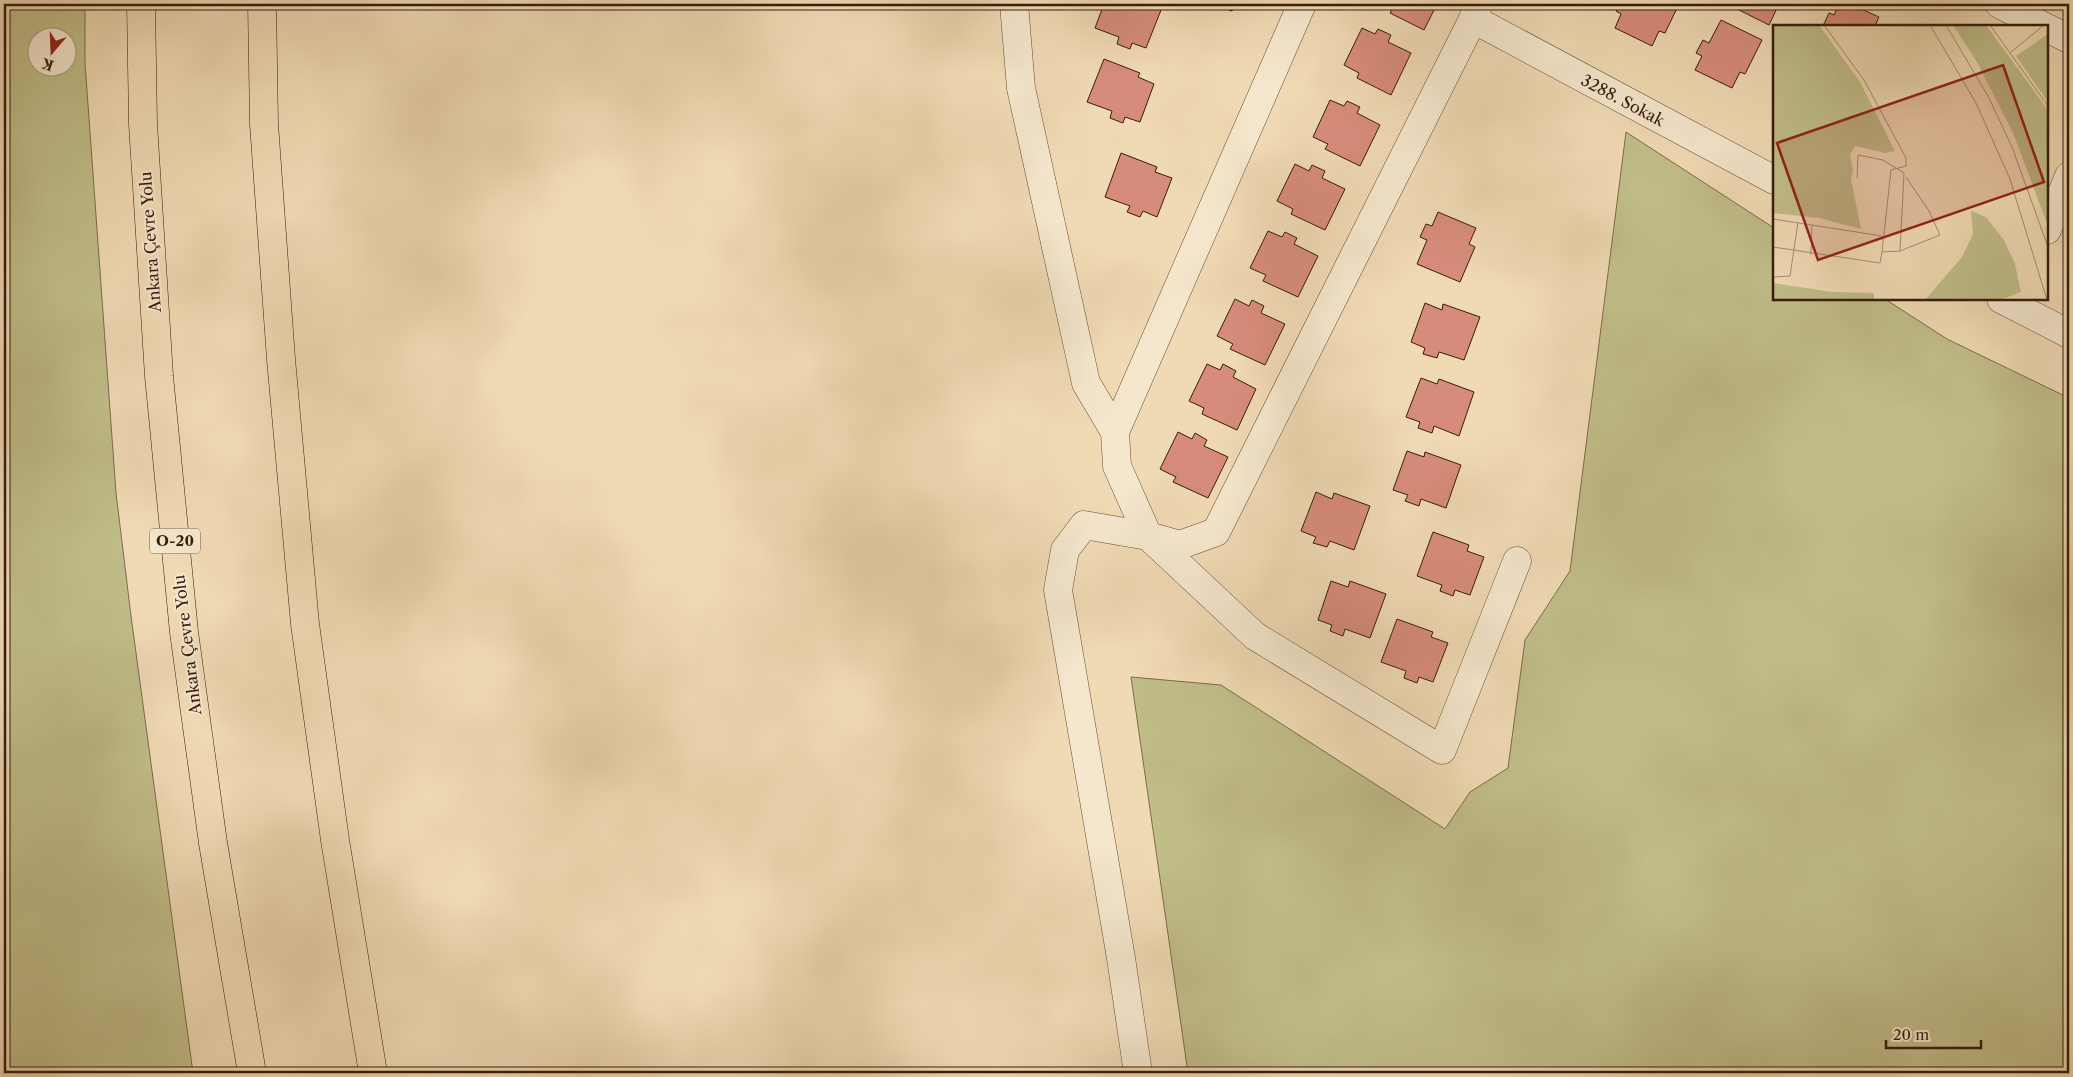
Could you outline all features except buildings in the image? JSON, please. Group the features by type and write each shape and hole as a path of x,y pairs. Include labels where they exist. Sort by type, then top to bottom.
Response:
{"highway":[{"name":"Ankara Çevre Yolu","path":"141,4 143,124 159,376 184,632 214,843 252,1073"},
{"path":"262,4 264,124 281,359 304,624 335,840 373,1073"}],"street":[{"path":"1014,4 1021,88 1086,383 1116,432"},
{"path":"1302,4 1116,432 1116,466 1148,536 1256,636 1442,750 1517,561"},
{"path":"1999,4 2041,25"},
{"path":"1138,1073 1121,958 1058,590 1065,550 1084,525 1148,536 1180,545 1216,532 1475,11"},
{"name":"3288. Sokak","path":"1475,11 1773,179"},
{"path":"2048,29 2069,40"},
{"path":"2048,228 2069,176"},
{"path":"2012,301 2069,334"}],"shaded area":[{"path":"4,4 85,4 85,63 116,493 193,1073 4,1073"},
{"path":"1626,132 1773,227 1773,300 1887,300 1947,339 2069,398 2069,1073 1188,1073 1131,677 1221,685 1445,829 1470,792 1508,768 1525,640 1570,571"}]}
